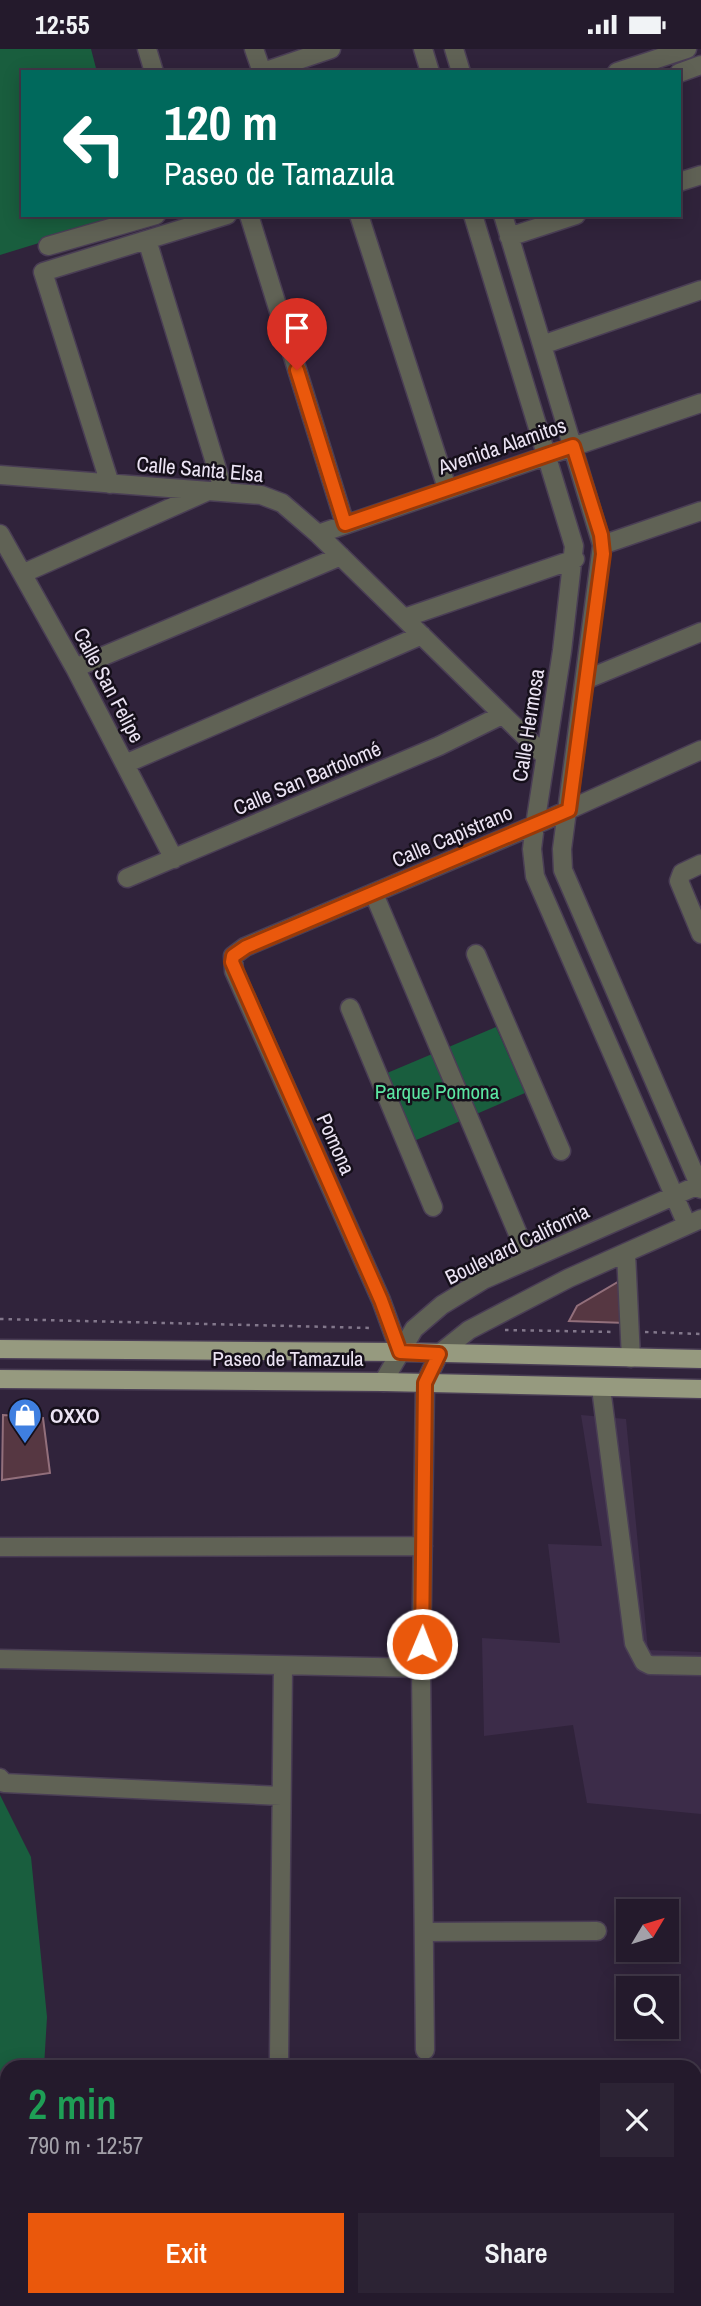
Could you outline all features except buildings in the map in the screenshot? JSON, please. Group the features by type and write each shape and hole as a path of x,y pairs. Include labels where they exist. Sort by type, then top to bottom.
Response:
{"main road":[{"name":"Paseo de Tamazula","path":"0,1349 400,1352 701,1359"},
{"name":"Paseo de Tamazula","path":"0,1379 383,1382 701,1389"}],"street":[{"path":"147,49 153,70"},
{"path":"254,49 261,70"},
{"path":"268,70 331,49"},
{"path":"424,49 429,70"},
{"path":"454,49 460,70"},
{"path":"623,70 687,49"},
{"path":"681,72 701,65"},
{"path":"681,181 701,175"},
{"path":"48,246 149,217"},
{"path":"250,217 345,524"},
{"path":"360,217 447,488"},
{"name":"Calle Hermosa","path":"475,217 572,533 575,559 535,825 532,849 535,876 674,1197 694,1222"},
{"path":"504,217 602,545 562,849 563,870 700,1186"},
{"path":"509,237 570,217"},
{"path":"110,484 43,272 147,240 201,219"},
{"path":"24,573 216,491 147,240"},
{"path":"542,345 701,290"},
{"name":"Avenida Alamitos","path":"318,534 701,403"},
{"name":"Calle Santa Elsa","path":"0,475 216,491 272,498 318,534 545,756"},
{"path":"602,545 701,511"},
{"name":"Calle San Felipe","path":"0,534 75,668 174,859"},
{"path":"75,668 341,556"},
{"path":"404,618 575,559"},
{"path":"585,680 701,632"},
{"path":"125,764 422,635"},
{"name":"Calle San Bartolomé","path":"127,878 427,752 502,715"},
{"name":"Calle Capistrano","path":"233,956 246,947 535,825 701,750"},
{"path":"701,864 680,877 680,886 701,933"},
{"path":"374,894 529,1260"},
{"path":"476,954 561,1151"},
{"name":"Pomona","path":"233,956 234,971 400,1352"},
{"path":"350,1008 433,1207"},
{"name":"Boulevard California","path":"383,1382 414,1329 442,1305 483,1280 700,1186"},
{"path":"425,2050 421,1668 425,1383 439,1354 469,1330 569,1278 694,1222"},
{"path":"626,1253 631,1358"},
{"path":"601,1388 634,1643 644,1662 650,1665 701,1666"},
{"path":"0,1548 423,1546"},
{"path":"0,1659 421,1668"},
{"path":"279,2058 283,1667"},
{"path":"0,1778 4,1783 281,1796"},
{"path":"424,1932 597,1931"}],"path":[{"path":"0,1319 391,1329"},
{"path":"496,1330 701,1334"}],"shaded area":[{"path":"581,1415 626,1419 648,1650 701,1652 701,1814 587,1803 573,1725 484,1736 482,1638 560,1643 548,1544 602,1546"}],"green space":[{"path":"0,49 91,49 96,70 21,70 21,217 124,217 0,255"},
{"name":"Parque Pomona","path":"496,1027 525,1093 407,1144 380,1076"},
{"path":"0,1795 31,1857 47,2017 44,2060 0,2060"}],"place":[{"name":"OXXO","path":"25,1445"}],"route":[{"path":"297,370 345,524 573,446 601,535 603,554 569,810 238,950 232,962 381,1300 400,1352 439,1354 425,1383 422,1644"}]}
